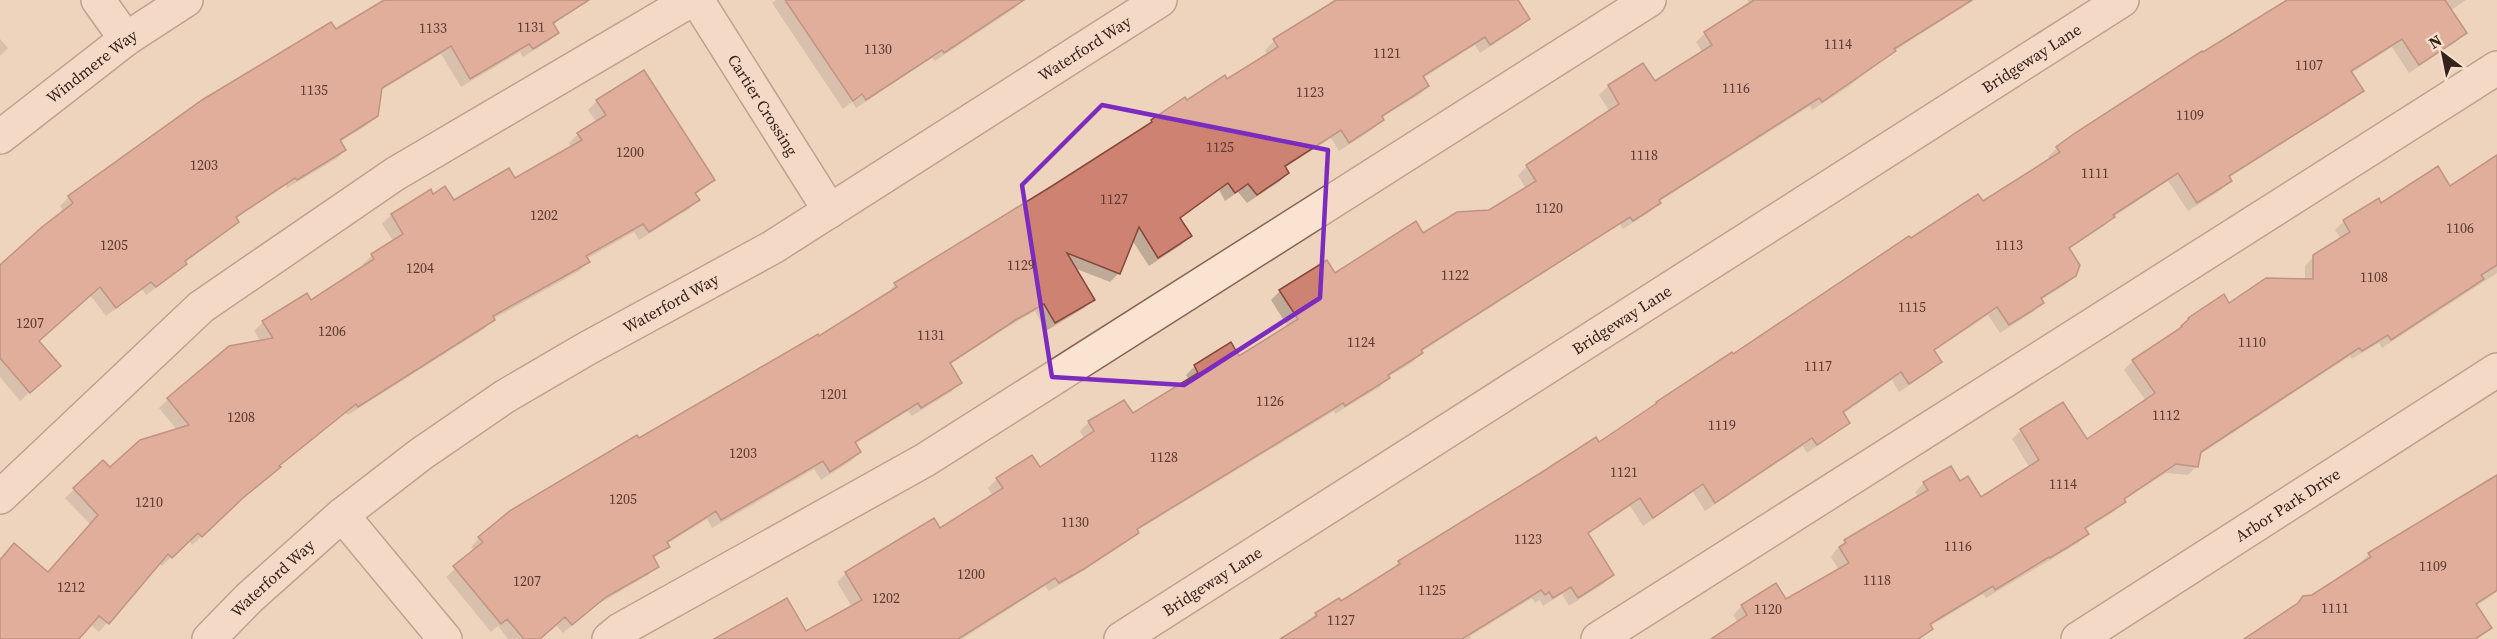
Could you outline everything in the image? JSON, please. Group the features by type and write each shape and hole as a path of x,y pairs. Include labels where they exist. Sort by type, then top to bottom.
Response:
{"street":[{"path":"98,0 126,39"},
{"name":"Windmere Way","path":"0,138 126,39 186,0"},
{"path":"0,497 201,307 395,174 691,0"},
{"name":"Cartier Crossing","path":"697,0 830,211"},
{"name":"Waterford Way","path":"210,639 249,598 342,515 421,454 504,397 586,349 773,247 1160,0"},
{"path":"609,639 620,630 925,460 1649,0"},
{"name":"Bridgeway Lane","path":"1121,639 2122,0"},
{"path":"1598,639 2497,68"},
{"name":"Arbor Park Drive","path":"2078,639 2497,370"},
{"path":"342,515 445,639"}],"highlighted area":[{"path":"1102,105 1328,150 1320,298 1184,385 1052,377 1022,185"}],"building":[{"path":"384,0 589,0 553,23 559,33 533,49 529,44 470,79 451,46 382,88 378,116 340,140 346,150 297,180 295,178 236,217 239,222 185,261 187,264 156,287 151,282 116,308 100,287 39,341 61,366 30,393 0,358 0,265 73,203 68,196 202,100 331,22 336,29"},
{"path":"785,0 1024,0 944,53 942,50 866,100 862,94 853,101"},
{"path":"1336,0 1518,0 1530,19 1490,45 1485,37 1423,76 1429,86 1382,116 1384,120 1349,143 1341,130 1285,166 1289,173 1257,195 1248,184 1235,193 1228,183 1180,218 1192,236 1158,258 1139,227 1120,274 1067,253 1095,300 1055,323 1044,304 1017,319 950,363 962,383 921,408 918,403 855,442 861,452 830,472 823,461 721,520 716,511 667,542 670,547 653,556 659,567 606,597 572,625 565,617 540,639 524,639 507,619 501,624 453,566 483,542 478,537 511,510 637,435 639,438 818,334 819,336 897,287 894,283 1052,186 1152,122 1151,120 1185,97 1187,100 1225,75 1227,79 1278,47 1273,39"},
{"path":"1754,0 1972,0 1894,49 1896,51 1822,102 1819,98 1659,200 1661,203 1633,221 1630,217 1421,350 1423,353 1388,375 1390,378 1345,406 1343,403 1137,529 1139,533 1084,569 1059,583 1055,578 958,639 714,639 787,598 806,631 862,600 845,572 934,518 940,528 1003,488 996,478 1032,455 1040,467 1094,431 1088,421 1124,400 1133,413 1198,373 1194,365 1231,342 1239,356 1298,319 1279,290 1327,260 1335,273 1416,221 1423,233 1457,212 1489,210 1536,181 1526,165 1619,104 1608,85 1643,63 1655,81 1712,45 1704,32"},
{"path":"2287,0 2445,0 2467,33 2419,65 2402,39 2351,71 2364,91 2229,176 2232,181 2197,203 2178,173 2113,215 2115,217 2069,248 2080,265 2076,276 2041,298 2044,303 2009,325 1997,307 1934,350 1942,362 1909,384 1901,372 1843,412 1850,423 1817,445 1812,438 1715,503 1703,484 1653,518 1640,498 1588,533 1614,575 1578,598 1571,587 1553,598 1549,592 1545,595 1541,590 1462,639 1280,639 1317,616 1315,613 1339,598 1341,601 1400,564 1398,561 1596,437 1599,442 1909,236 1911,238 1978,194 1983,201 2060,152 2056,147 2075,133 2202,51"},
{"path":"644,70 715,180 695,193 700,200 649,232 643,224 586,256 590,262 493,316 495,320 358,407 356,404 279,466 281,467 243,498 202,537 198,533 172,558 168,554 109,624 99,616 79,639 0,639 0,560 14,543 48,572 98,515 73,488 103,460 110,467 140,440 189,425 167,398 229,346 273,338 262,321 307,293 311,300 374,259 371,254 403,234 391,214 431,189 433,194 445,186 454,200 509,168 515,178 582,140 577,133 606,115 596,100"},
{"path":"2497,155 2497,265 2481,275 2484,279 2391,340 2388,335 2362,351 2359,348 2201,452 2198,467 2176,464 2124,499 2126,502 2085,528 2089,534 1995,590 1993,586 1930,624 1933,629 1918,639 1711,639 1747,615 1741,605 1776,583 1786,599 1849,563 1839,547 1846,543 1844,540 1928,490 1923,482 1951,466 1960,481 1968,476 1981,497 2039,460 2020,429 2063,402 2087,439 2155,393 2132,360 2182,327 2188,318 2224,294 2229,303 2266,278 2313,279 2313,255 2350,232 2343,220 2379,198 2381,203 2438,166 2450,186"},
{"path":"2497,475 2497,590 2476,604 2492,628 2475,639 2244,639 2298,603 2303,596 2312,595 2371,557 2368,553"}]}
